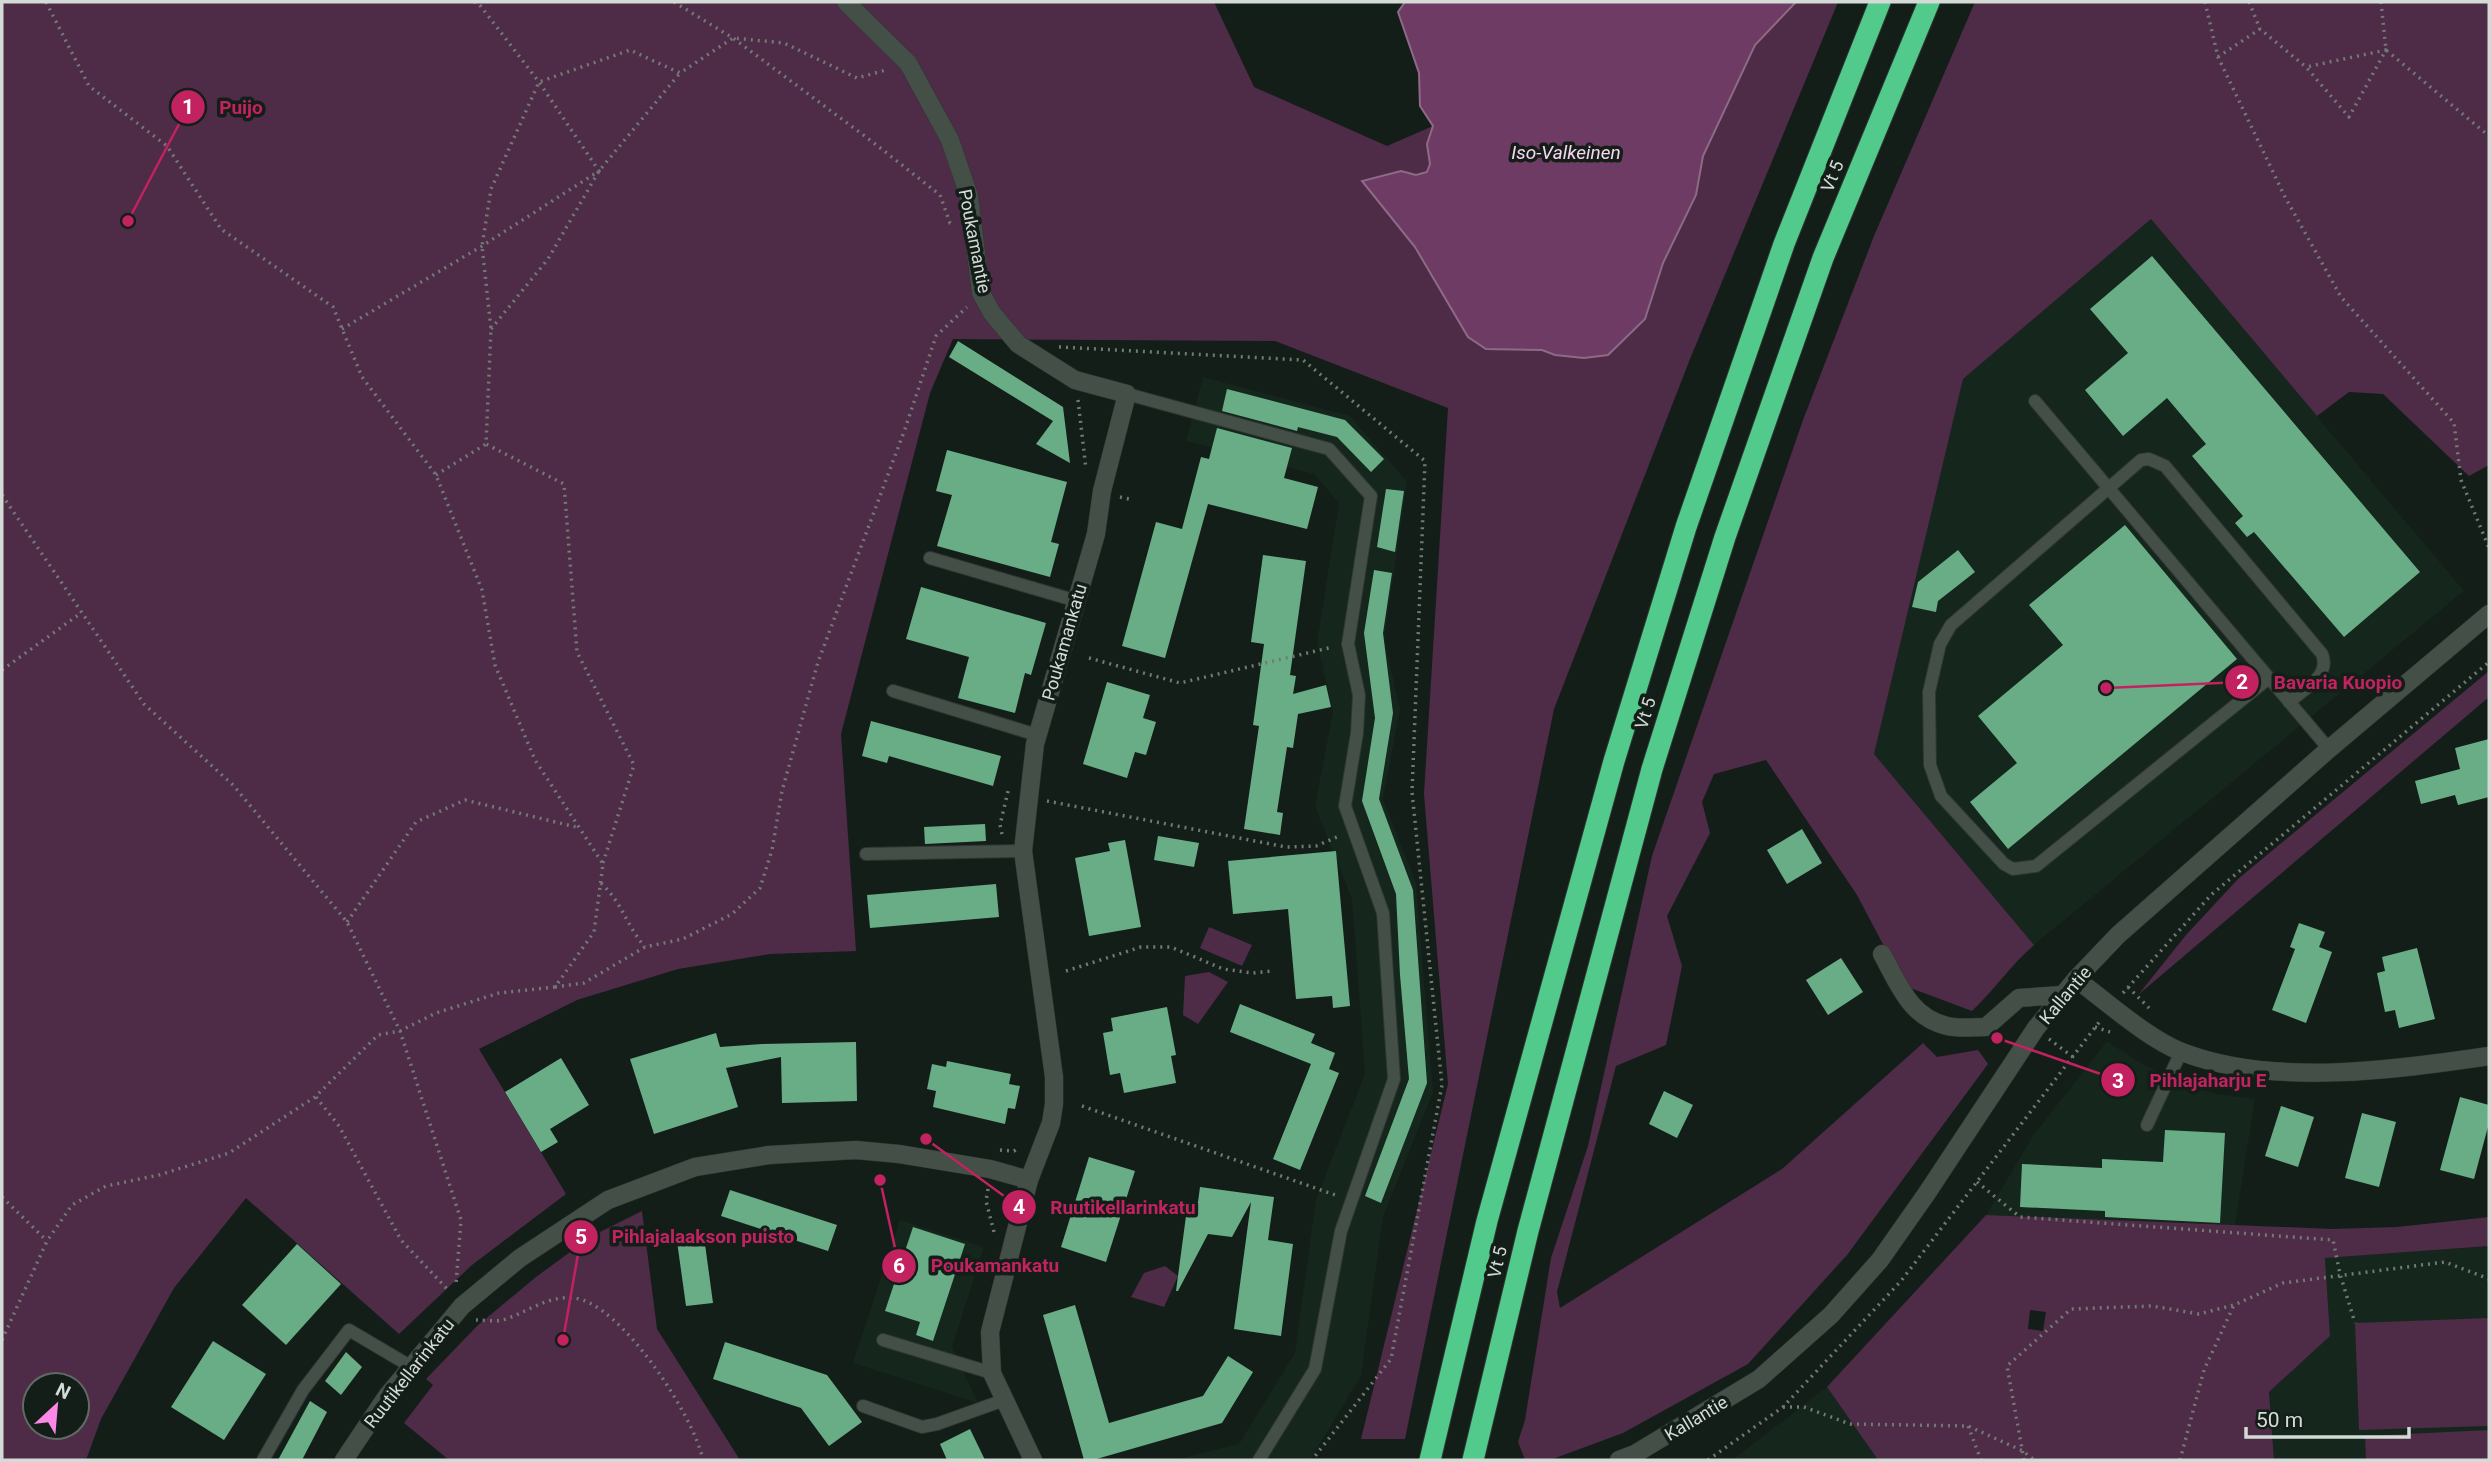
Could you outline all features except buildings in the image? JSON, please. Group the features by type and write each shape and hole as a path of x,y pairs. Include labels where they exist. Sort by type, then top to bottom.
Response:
{"highway":[{"name":"Vt 5","path":"1430,1460 1491,1208 1614,761 1682,540 1784,244 1880,2"},
{"name":"Vt 5","path":"1473,1460 1528,1231 1660,743 1725,537 1823,258 1929,2"}],"street":[{"name":"Poukamantie","path":"846,2 908,63 950,140 969,196 981,293 992,313 1018,344 1075,380 1127,394"},
{"name":"Poukamankatu","path":"1033,1460 992,1373 990,1332 1030,1180 1051,1123 1054,1104 1055,1077 1014,851 1037,735 1096,534 1102,491 1127,394"},
{"name":"Kallantie","path":"1631,1458 1759,1379 1831,1315 1888,1248 2036,1028 2076,979 2118,935 2329,749 2489,614"},
{"path":"1882,954 1908,1000 1921,1016 1948,1026 1986,1027 2019,998 2062,995"},
{"path":"2076,979 2136,1024 2180,1052 2241,1068 2318,1072 2395,1070 2489,1056"},
{"name":"Ruutikellarinkatu","path":"344,1460 459,1302 608,1200 695,1167 769,1155 856,1150 990,1169 1030,1180"}],"lane":[{"path":"1127,394 1329,449 1371,496 1348,644 1359,695 1357,733 1345,806 1383,913 1394,1079 1341,1231 1315,1369 1259,1460"},
{"path":"2035,401 2329,749"},
{"path":"2269,678 2036,866 2013,869 2004,864 1941,796 1930,765 1928,692 1940,644 1951,625 2141,460 2149,459 2165,466 2322,654 2325,662 2321,675 2289,702"},
{"path":"930,558 1077,601"},
{"path":"893,691 1037,735"},
{"path":"866,854 1014,851"},
{"path":"2147,1125 2180,1052"},
{"path":"263,1460 303,1390 349,1330 410,1366"},
{"path":"883,1340 992,1373"},
{"path":"863,1406 922,1427 1004,1400"}],"path":[{"path":"46,2 89,86 167,146 221,229 333,307 362,377 436,475 482,590 495,665 534,760 603,864"},
{"path":"477,3 485,2"},
{"path":"674,2 733,38 874,143 940,195 950,223 973,235"},
{"path":"2205,2 2218,57 2285,197 2341,297 2454,423 2461,480 2489,548"},
{"path":"2249,2 2260,29 2306,66 2349,117 2386,50 2381,2"},
{"path":"477,3 539,82 599,171"},
{"path":"2218,57 2260,29"},
{"path":"491,329 548,259 599,171 680,73 733,38 784,43 858,78 908,63"},
{"path":"486,444 491,329 482,246 491,190 539,82 630,50 680,73"},
{"path":"2306,66 2386,50"},
{"path":"2386,50 2489,136"},
{"path":"342,329 482,246 599,171"},
{"path":"2,1340 47,1241 72,1205 106,1186 159,1175 229,1153 315,1097 378,1035 400,1031 436,1013 499,993 584,983 645,947 683,939 733,914 760,888 772,850 782,792 818,662 905,429 936,336 981,293"},
{"path":"1075,380 1086,480"},
{"path":"436,475 486,444"},
{"path":"486,444 564,484 577,652 634,765 603,864 594,932 555,987"},
{"path":"2,495 144,704 233,785 347,922 400,1031 461,1220 459,1302"},
{"path":"2,670 81,612"},
{"path":"1089,658 1180,683 1348,644"},
{"path":"1011,777 1000,825 1014,851"},
{"path":"347,922 416,822 465,800 578,827"},
{"path":"1048,801 1286,847 1317,846 1354,830"},
{"path":"601,883 616,898 634,934 645,947"},
{"path":"1066,971 1141,947 1171,947 1223,968 1253,973 1273,971"},
{"path":"2128,988 2158,1016"},
{"path":"315,1097 339,1126 401,1240 476,1320 500,1321 542,1303 575,1298 608,1313 668,1384 703,1460"},
{"path":"1082,1106 1351,1200"},
{"path":"992,1150 1014,1151 1026,1143"},
{"path":"1977,1182 2020,1217 2333,1240 2355,1323"},
{"path":"2,1197 47,1241"},
{"path":"2024,1460 2007,1366 2071,1309 2152,1306 2199,1314 2234,1305 2283,1283 2445,1262 2489,1279"},
{"path":"2180,1460 2204,1370 2234,1305"},
{"path":"1708,1460 1783,1407 1804,1407 1850,1424 1968,1426 2024,1451 2034,1460"},
{"path":"1968,1426 1981,1460"}],"shaded area":[{"path":"2,2 1214,2 1254,87 1387,146 1433,126 1427,144 1430,164 1427,172 1416,175 1401,171 1362,181 1415,247 1468,337 1486,349 1542,350 1555,355 1645,319 1663,263 1696,195 1703,156 1755,45 1796,2 1838,2 1690,359 1554,709 1405,1439 1361,1439 1448,1084 1424,794 1448,408 1275,341 953,339 930,393 841,734 856,951 770,954 678,969 577,1000 479,1049 566,1194 472,1265 399,1334 246,1198 174,1288 101,1419 86,1460 2,1460"},
{"path":"1975,2 2489,2 2489,465 2469,476 2383,394 2349,392 2317,416 2151,219 1963,379 1874,754 2034,945 1972,1011 1905,986 1857,895 1766,760 1714,774 1702,802 1710,833 1667,916 1682,966 1666,1045 1616,1066 1557,1292 1560,1308 1782,1169 1923,1043 1937,1057 1978,1050 1988,1064 1847,1255 1748,1364 1623,1433 1550,1460 1525,1460 1518,1442 1525,1420 1551,1258 1588,1146 1652,856 1803,420 1874,236"},
{"path":"2151,219 2464,591 2034,945 1874,754 1963,379"},
{"path":"1203,377 1350,416 1407,482 1384,640 1400,709 1383,799 1416,883 1433,1092 1383,1217 1361,1376 1310,1460 1174,1460 1239,1444 1295,1353 1316,1199 1365,1074 1352,899 1315,806 1333,712 1317,643 1339,503 1314,474 1186,441"},
{"path":"2489,671 2489,697 2138,995 2186,935 2238,879"},
{"path":"1209,927 1252,945 1242,966 1200,948"},
{"path":"1209,972 1228,982 1198,1024 1183,1015 1185,976"},
{"path":"2107,1041 2142,1064 2191,1086 2217,1094 2255,1099 2235,1225 1986,1215 2033,1136"},
{"path":"642,1211 657,1329 740,1460 449,1460 404,1423 433,1385 426,1379 477,1326 536,1277 592,1236"},
{"path":"1986,1215 2333,1229 2397,1227 2489,1217 2489,1246 2325,1258 2330,1336 2269,1392 2274,1460 1878,1460 1827,1387","holes":["2030,1310 2046,1312 2043,1331 2028,1329"]},
{"path":"900,1220 984,1247 952,1347 978,1403 853,1363"},
{"path":"2489,1246 2489,1460 2274,1460 2269,1392 2330,1336 2325,1258"},
{"path":"1165,1266 1178,1276 1164,1307 1131,1297 1144,1273"},
{"path":"2489,1318 2489,1426 2359,1430 2355,1323"},
{"path":"1827,1387 1878,1460 1732,1460"},
{"path":"2489,1430 2489,1460 2366,1460 2365,1436"}],"water":[{"name":"Iso-Valkeinen","path":"1405,2 1796,2 1755,45 1703,156 1696,195 1663,263 1645,319 1608,355 1584,358 1555,355 1542,350 1486,349 1468,337 1415,247 1362,181 1401,171 1416,175 1427,172 1430,164 1427,144 1433,126 1420,106 1419,73 1398,12"}],"place":[{"name":"Puijo","path":"128,221"},
{"name":"Bavaria Kuopio","path":"2106,688"},
{"name":"Pihlajaharju E","path":"1997,1038"},
{"name":"Ruutikellarinkatu","path":"926,1139"},
{"name":"Poukamankatu","path":"880,1180"},
{"name":"Pihlajalaakson puisto","path":"563,1340"}]}
